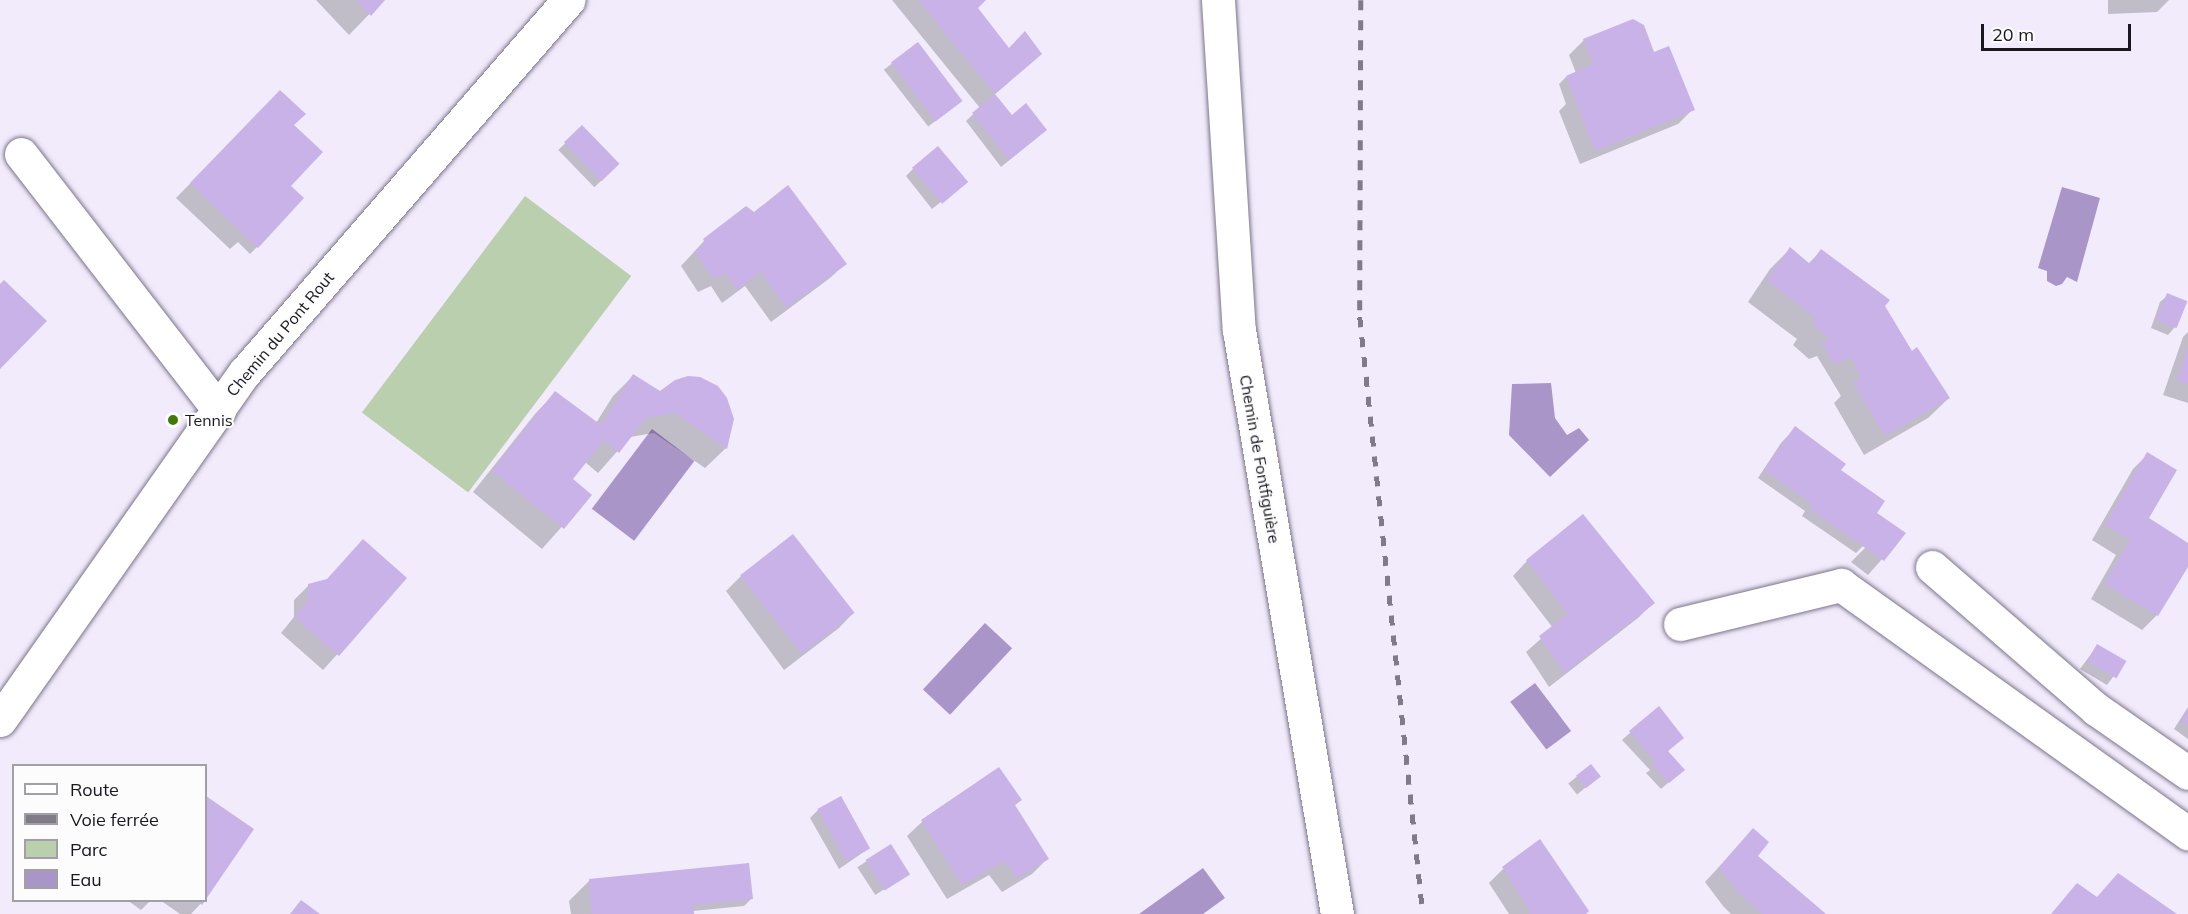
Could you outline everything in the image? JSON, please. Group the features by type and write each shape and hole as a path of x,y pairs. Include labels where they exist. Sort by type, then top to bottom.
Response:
{"street":[{"name":"Chemin du Pont Rout","path":"0,720 245,372 568,0"},
{"name":"Chemin de Fontfiguière","path":"1218,0 1239,330 1337,914"},
{"path":"21,154 219,410"},
{"path":"1932,567 2096,709 2188,774"},
{"path":"1680,624 1842,585 2188,833"}],"green space":[{"path":"525,196 631,276 468,492 362,412"}],"water":[{"path":"2062,187 2100,198 2077,282 2067,277 2062,284 2056,286 2047,281 2047,271 2038,268"},
{"path":"1551,383 1555,418 1567,435 1579,428 1589,440 1550,477 1509,435 1512,384"},
{"path":"652,429 694,461 634,541 592,509"},
{"path":"985,623 1012,648 950,715 923,690"},
{"path":"1535,683 1571,731 1546,750 1510,702"},
{"path":"1203,868 1225,898 1203,914 1139,914"}],"building":[{"path":"356,0 385,0 371,16"},
{"path":"918,0 986,0 978,8 1009,48 1025,31 1042,54 995,94"},
{"path":"1633,19 1644,25 1654,52 1669,46 1695,110 1595,151 1566,76 1593,64 1583,39"},
{"path":"918,42 963,101 935,122 891,62"},
{"path":"280,90 306,114 294,125 323,152 291,186 304,198 258,248 190,183"},
{"path":"995,94 1012,115 1026,103 1047,130 1009,160 972,113"},
{"path":"582,125 620,164 602,181 564,142"},
{"path":"938,146 968,182 942,204 912,168"},
{"path":"788,185 847,264 786,308 761,272 737,290 726,273 713,279 695,251 705,243 703,239 746,206 754,212"},
{"path":"1790,247 1810,264 1821,249 1890,300 1885,306 1912,351 1917,347 1950,398 1885,436 1853,382 1861,377 1851,357 1834,364 1822,342 1830,339 1812,324 1816,318 1767,281"},
{"path":"4,280 47,321 0,369 0,284"},
{"path":"2167,293 2187,301 2177,328 2156,320"},
{"path":"2188,348 2188,384 2177,380"},
{"path":"633,374 660,391 675,380 688,376 700,377 718,386 727,398 734,419 727,449 675,413 646,418 619,453 604,440 573,479 592,495 564,529 492,471 555,391 601,425"},
{"path":"1795,426 1846,464 1841,470 1885,501 1877,513 1906,533 1884,561 1808,508 1812,503 1764,470"},
{"path":"2147,452 2177,470 2149,518 2188,543 2188,567 2158,616 2104,584 2130,540 2105,525"},
{"path":"1583,514 1655,603 1565,673 1539,636 1568,614 1526,560"},
{"path":"793,534 855,613 802,654 740,575"},
{"path":"363,539 407,578 339,656 294,617 308,601 308,584 327,579"},
{"path":"2097,644 2126,661 2116,678 2087,661"},
{"path":"1659,706 1684,738 1668,751 1685,770 1669,783 1652,765 1656,762 1629,731"},
{"path":"2188,709 2188,726 2181,721"},
{"path":"1591,764 1601,777 1586,788 1576,776"},
{"path":"999,767 1022,800 1015,805 1049,859 1017,878 1004,861 962,885 921,820"},
{"path":"841,796 870,848 846,862 817,809"},
{"path":"207,797 254,829 207,898"},
{"path":"1753,828 1769,842 1758,856 1826,914 1762,914 1737,891 1719,867"},
{"path":"1540,839 1589,911 1586,914 1528,914 1531,912 1502,867"},
{"path":"891,844 910,875 885,890 866,860"},
{"path":"749,863 753,899 693,905 694,914 592,914 589,879"},
{"path":"2118,873 2177,914 2051,914 2077,883 2097,897"},
{"path":"301,900 320,914 290,914"}],"railway":[{"path":"1361,0 1360,317 1423,914"}],"place":[{"name":"Tennis","path":"173,420"}]}
